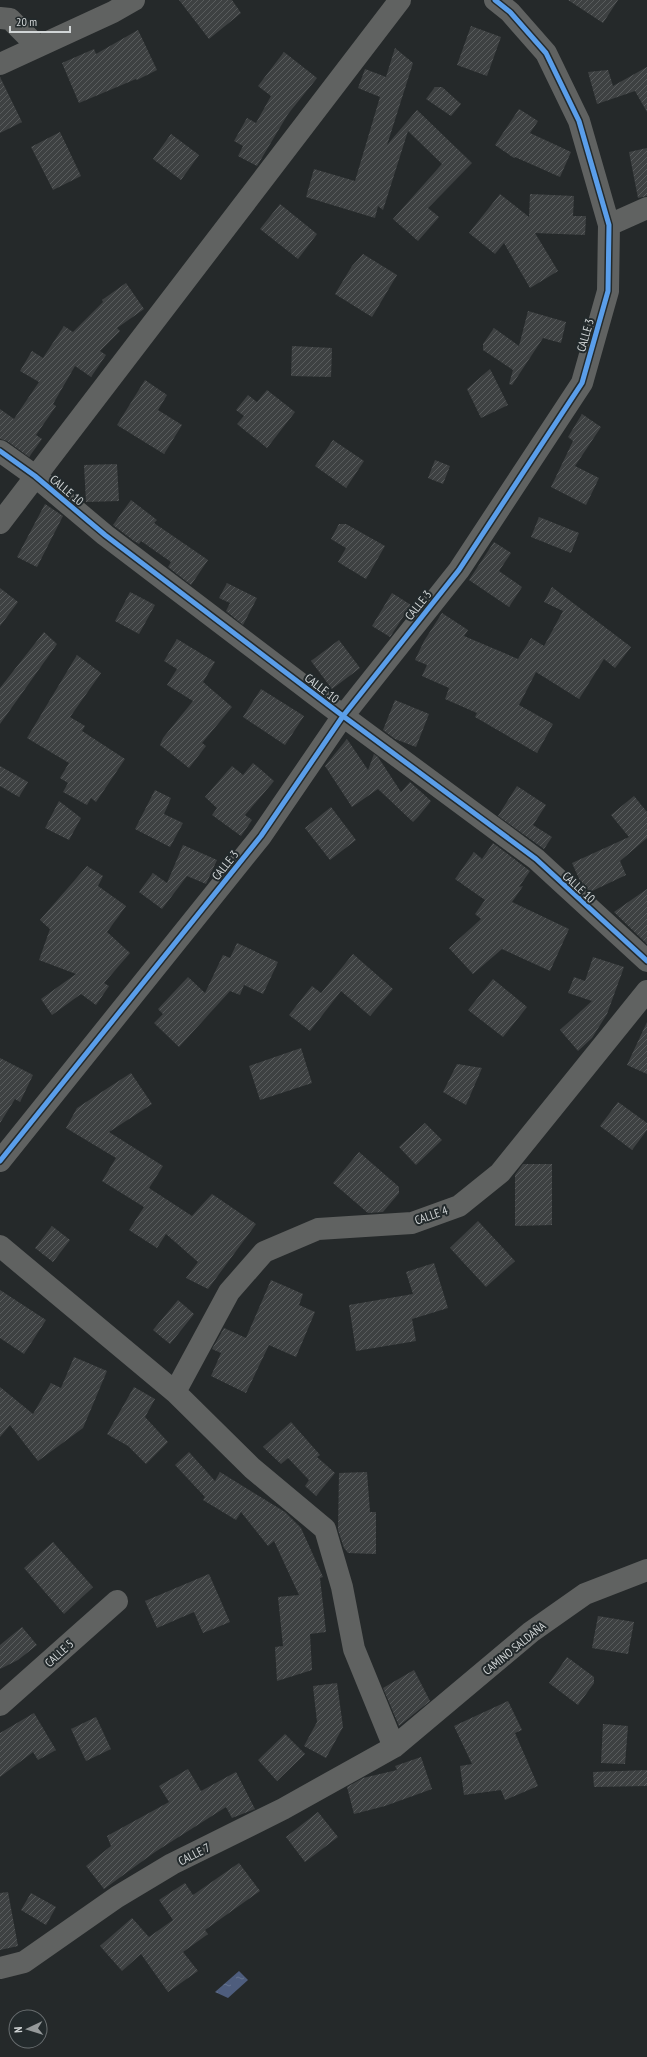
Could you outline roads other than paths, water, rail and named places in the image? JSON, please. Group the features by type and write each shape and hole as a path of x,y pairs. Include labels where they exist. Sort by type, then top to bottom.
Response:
{"street":[{"path":"0,64 36,46 113,12 134,0"},
{"path":"0,523 400,0"},
{"name":"CALLE 3","path":"0,1161 261,836 343,716 459,570 582,384 608,291 609,224 578,121 546,53 510,12 495,0"},
{"path":"0,18 10,19 36,46"},
{"path":"609,224 647,208"},
{"name":"CALLE 10","path":"0,451 35,476 105,535 343,716 536,859 647,961"},
{"name":"CALLE 4","path":"175,1392 229,1292 264,1252 318,1229 412,1222 459,1206 500,1173 647,991"},
{"path":"0,1246 175,1392 252,1468 325,1529 342,1586 354,1649 394,1747"},
{"name":"CAMINO SALDAÑA","path":"394,1747 531,1632 585,1594 647,1570"},
{"name":"CALLE 5","path":"0,1705 118,1601"},
{"name":"CALLE 7","path":"0,1968 24,1962 117,1897 172,1864 283,1809 394,1747"}],"water":[{"path":"239,1971 248,1980 228,1998 215,1992"}]}
